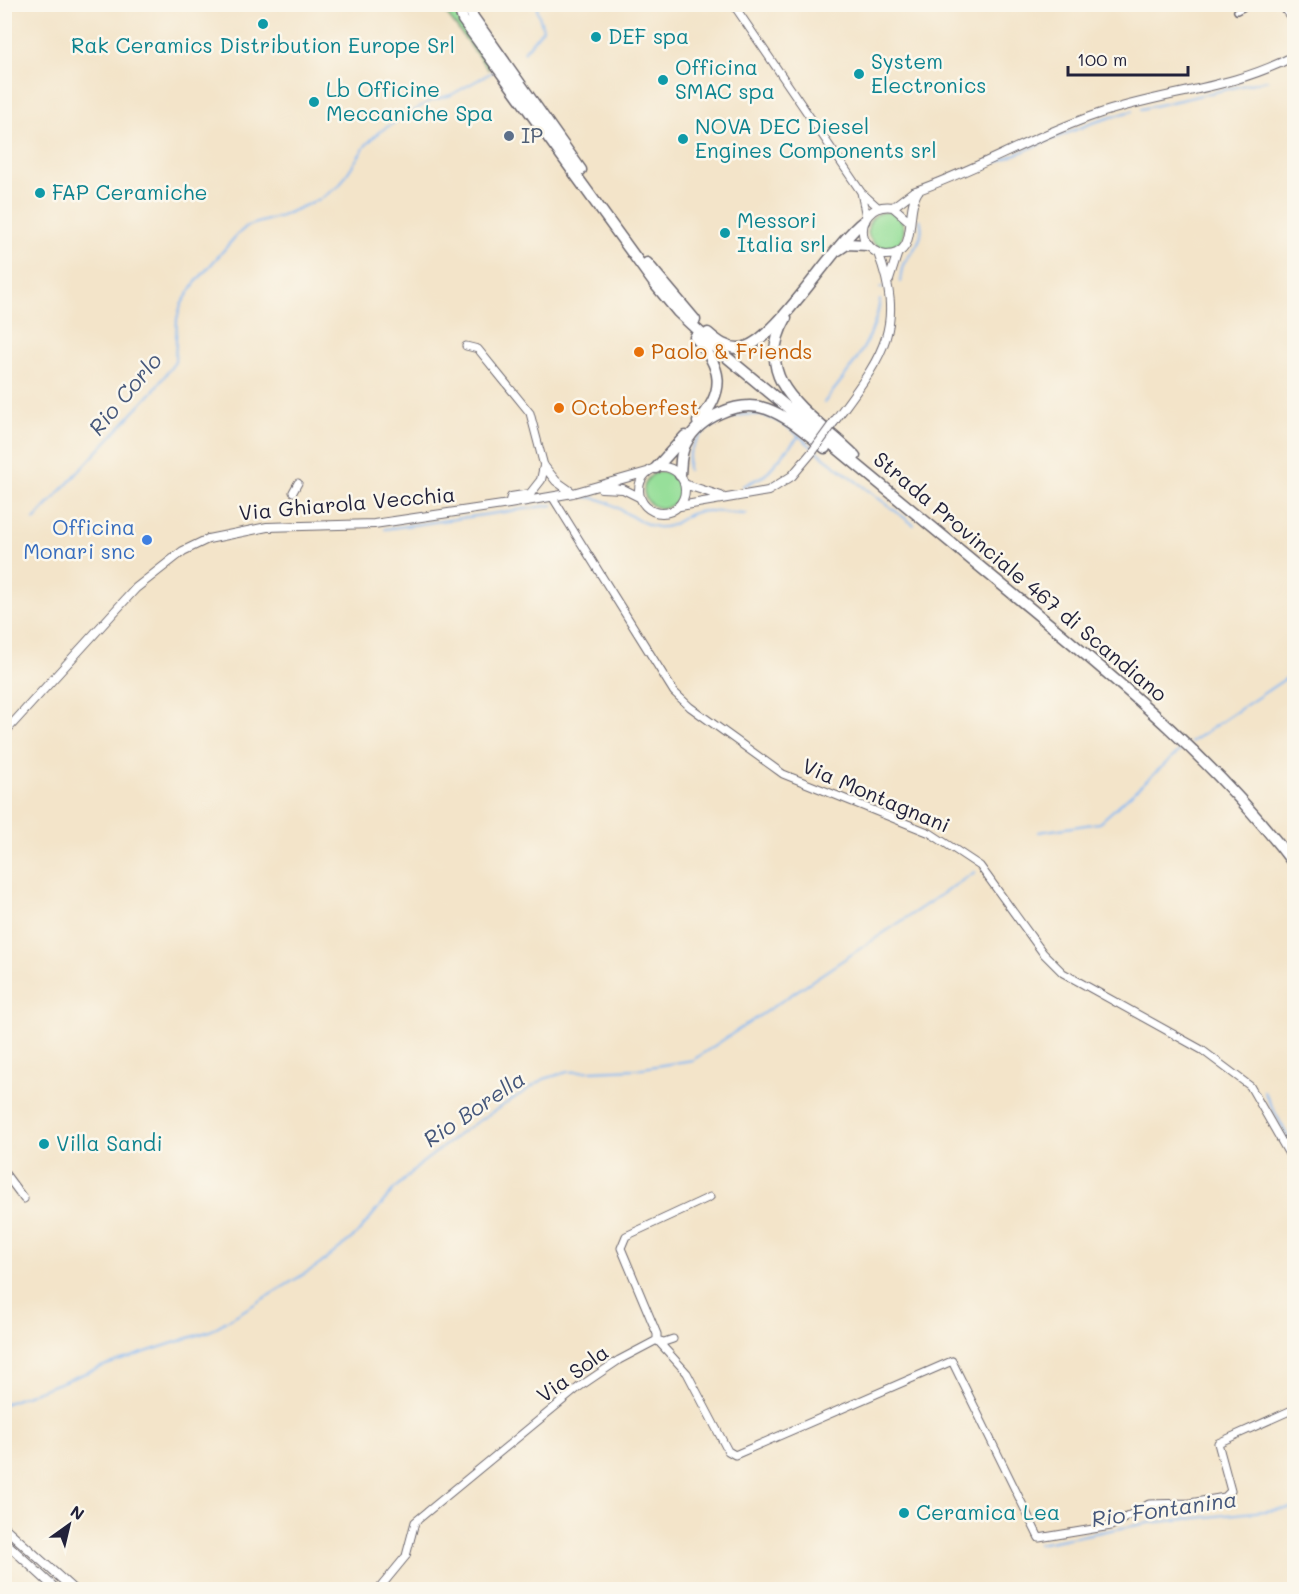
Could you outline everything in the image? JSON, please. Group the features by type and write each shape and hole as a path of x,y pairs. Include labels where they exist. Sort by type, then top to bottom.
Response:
{"highway":[{"path":"458,4 468,19"},
{"path":"468,4 468,19"},
{"name":"Strada Provinciale 467 di Scandiano","path":"468,19 678,312 703,337 1166,724 1239,797 1294,864"},
{"path":"644,264 694,319 726,346 741,348 753,345 795,302 846,237 865,219"},
{"path":"833,254 847,244 867,245"},
{"path":"644,264 645,276 673,313 713,358 718,374 713,401 705,414 651,470"},
{"path":"795,302 779,331 774,348 778,378 795,403 841,441 896,497"},
{"path":"682,479 682,452 686,442 707,421 736,408 765,408 788,419 896,497"}],"street":[{"path":"733,4 861,192 879,208"},
{"path":"1238,11 1250,4"},
{"path":"1280,4 1290,17 1294,13"},
{"path":"865,219 879,208 893,207 920,189 1096,114 1132,103 1238,80 1294,56"},
{"name":"Via Ghiarola Vecchia","path":"889,280 898,252 910,238 908,220 913,200 920,189"},
{"path":"861,192 865,219 862,234 867,245 878,253 898,252"},
{"path":"893,207 908,220"},
{"name":"Via Ghiarola Vecchia","path":"591,488 623,489 639,497 646,507 657,513 669,513 680,506 768,491 792,476 813,451 871,370 884,345 892,304 889,280 878,253"},
{"path":"466,346 478,349 530,413 544,466 556,481 573,493"},
{"path":"509,504 511,497 530,494 541,480 544,466"},
{"name":"Via Ghiarola Vecchia","path":"4,733 136,588 169,560 208,538 267,527 374,524 553,498 651,470 669,468 707,494 728,498"},
{"path":"639,497 640,484 651,470"},
{"path":"680,506 685,493 682,479"},
{"path":"541,480 553,498"},
{"path":"553,498 556,481"},
{"path":"293,492 298,483"},
{"name":"Via Montagnani","path":"553,498 670,686 690,707 783,774 930,833 980,866 1043,952 1063,973 1202,1050 1250,1086 1294,1163"},
{"path":"4,1172 24,1199"},
{"path":"710,1197 626,1236 621,1248 657,1334 657,1340 687,1373 728,1451 735,1455 952,1361 1039,1538 1111,1526 1149,1504 1190,1503 1225,1497 1231,1491 1218,1443 1294,1409"},
{"path":"657,1340 664,1342 673,1339"},
{"name":"Via Sola","path":"378,1590 406,1556 415,1522 579,1388 619,1360 657,1340"},
{"path":"4,1527 74,1590"},
{"path":"4,1541 57,1590"}],"green space":[{"path":"440,5 453,5 492,65 488,69"},
{"path":"886,212 899,217 904,230 899,243 886,248 873,243 868,230 873,217"},
{"path":"662,472 675,477 680,490 675,503 662,508 649,503 644,490 649,477"}],"waterway":[{"name":"Rio Corlo","path":"524,52 543,29 537,9 539,4"},
{"name":"Rio Corlo","path":"34,520 155,389 175,362 177,319 181,305 195,283 236,236 247,226 281,216 320,199 339,186 366,145 379,132 430,101 451,95 494,71"},
{"path":"1141,109 1267,80"},
{"path":"997,162 1092,123 1132,111"},
{"path":"900,282 904,263 920,238 920,219"},
{"path":"824,403 866,343 880,300"},
{"path":"688,470 689,456 694,444 702,434 713,426 738,416 752,414 772,418 812,447"},
{"path":"743,486 765,475 799,436"},
{"path":"816,451 914,525"},
{"path":"585,497 605,501 657,527 671,525 698,512 747,514"},
{"path":"385,529 553,505"},
{"name":"Rio Borella","path":"1191,742 1294,673"},
{"name":"Rio Borella","path":"1039,832 1099,823 1183,748"},
{"name":"Rio Borella","path":"4,1404 109,1364 210,1331 319,1265 357,1234 394,1189 422,1163 466,1129 544,1079 567,1072 637,1069 693,1060 975,872"},
{"name":"Rio Fontanina","path":"1264,1092 1294,1148"},
{"name":"Rio Fontanina","path":"1038,1544 1148,1523 1294,1508"}],"place":[{"name":"Rak Ceramics Distribution Europe Srl","path":"263,24"},
{"name":"DEF spa","path":"596,37"},
{"name":"System Electronics","path":"859,74"},
{"name":"Officina SMAC spa","path":"663,80"},
{"name":"Lb Officine Meccaniche Spa","path":"314,102"},
{"name":"IP","path":"509,136"},
{"name":"NOVA DEC Diesel Engines Components srl","path":"683,139"},
{"name":"FAP Ceramiche","path":"40,193"},
{"name":"Messori Italia srl","path":"725,233"},
{"name":"Paolo & Friends","path":"639,352"},
{"name":"Octoberfest","path":"559,408"},
{"name":"Officina Monari snc","path":"147,540"},
{"name":"Villa Sandi","path":"44,1144"},
{"name":"Ceramica Lea","path":"904,1513"}]}
